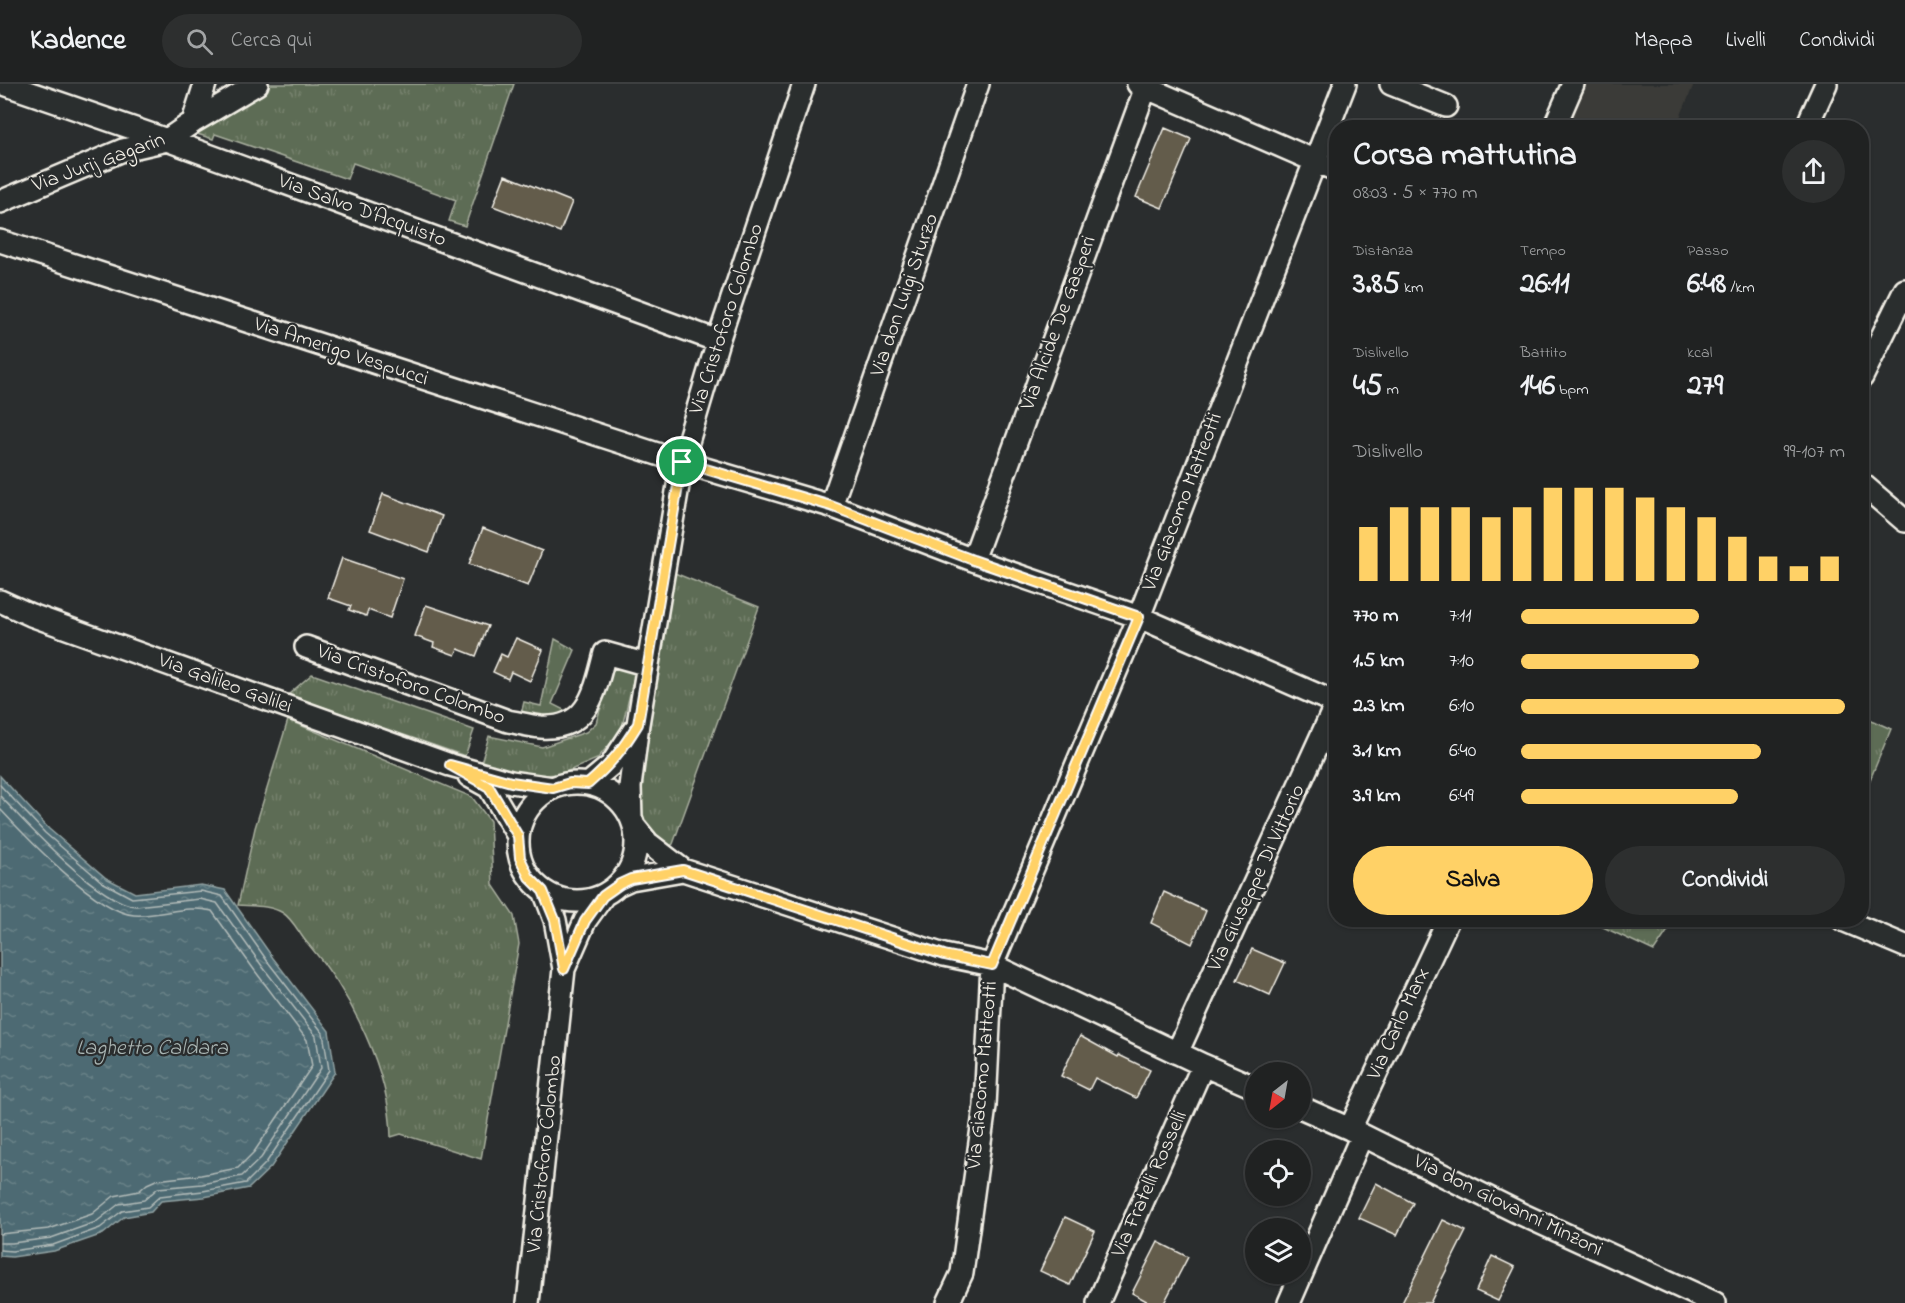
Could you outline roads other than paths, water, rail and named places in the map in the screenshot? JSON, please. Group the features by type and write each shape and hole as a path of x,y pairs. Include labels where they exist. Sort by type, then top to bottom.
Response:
{"street":[{"name":"Via Salvo D’Acquisto","path":"4,84 167,140 717,341"},
{"path":"193,122 206,84"},
{"name":"Via Jurij Gagarin","path":"0,202 123,150 167,140 258,84"},
{"name":"Via Cristoforo Colombo","path":"633,823 630,786 638,724 682,462 717,341 804,84"},
{"name":"Via don Luigi Sturzo","path":"831,506 978,84"},
{"name":"Via Giacomo Matteotti","path":"1330,120 1345,84"},
{"path":"1391,84 1446,106"},
{"path":"1557,120 1573,84"},
{"path":"1810,120 1826,84"},
{"path":"1142,85 1329,167"},
{"name":"Via Alcide De Gasperi","path":"973,560 1142,85"},
{"name":"Via Giacomo Matteotti","path":"948,1303 962,1273 985,1106 992,965 1139,617 1329,123"},
{"name":"Via Amerigo Vespucci","path":"0,241 682,462 831,506 973,560 1139,617 1329,700"},
{"path":"1869,363 1905,290"},
{"path":"1869,490 1905,521"},
{"name":"Via Galileo Galilei","path":"0,601 31,615 450,765 511,782 553,788"},
{"name":"Via Cristoforo Colombo","path":"306,647 508,721 542,727 566,725 582,715 591,698 605,654 648,665"},
{"name":"Via Giuseppe Di Vittorio","path":"1177,1053 1329,718"},
{"name":"Via Cristoforo Colombo","path":"588,784 611,765 638,724"},
{"name":"Via Galileo Galilei","path":"450,765 489,787 518,836"},
{"path":"683,870 631,879 588,901 572,902 543,891 529,877 520,858 518,836 529,807 540,796 553,788 570,783 588,784 606,791 621,802 648,843 683,870 944,955 992,965 1245,1083"},
{"path":"611,890 631,867 636,847 633,823"},
{"name":"Via Cristoforo Colombo","path":"564,969 585,921 611,890"},
{"name":"Via Cristoforo Colombo","path":"528,1303 564,969 555,920 543,891"},
{"name":"Via Carlo Marx","path":"1288,1303 1356,1132 1445,927"},
{"path":"1860,927 1905,946"},
{"name":"Via Fratelli Rosselli","path":"1098,1303 1203,1065"},
{"name":"Via don Giovanni Minzoni","path":"1311,1112 1519,1213 1715,1303"}],"water":[{"name":"Laghetto Caldara","path":"0,776 49,829 106,878 135,893 201,885 225,890 329,1031 335,1072 271,1167 249,1188 204,1197 161,1201 151,1212 124,1217 103,1234 54,1251 12,1257 0,1256"}]}
